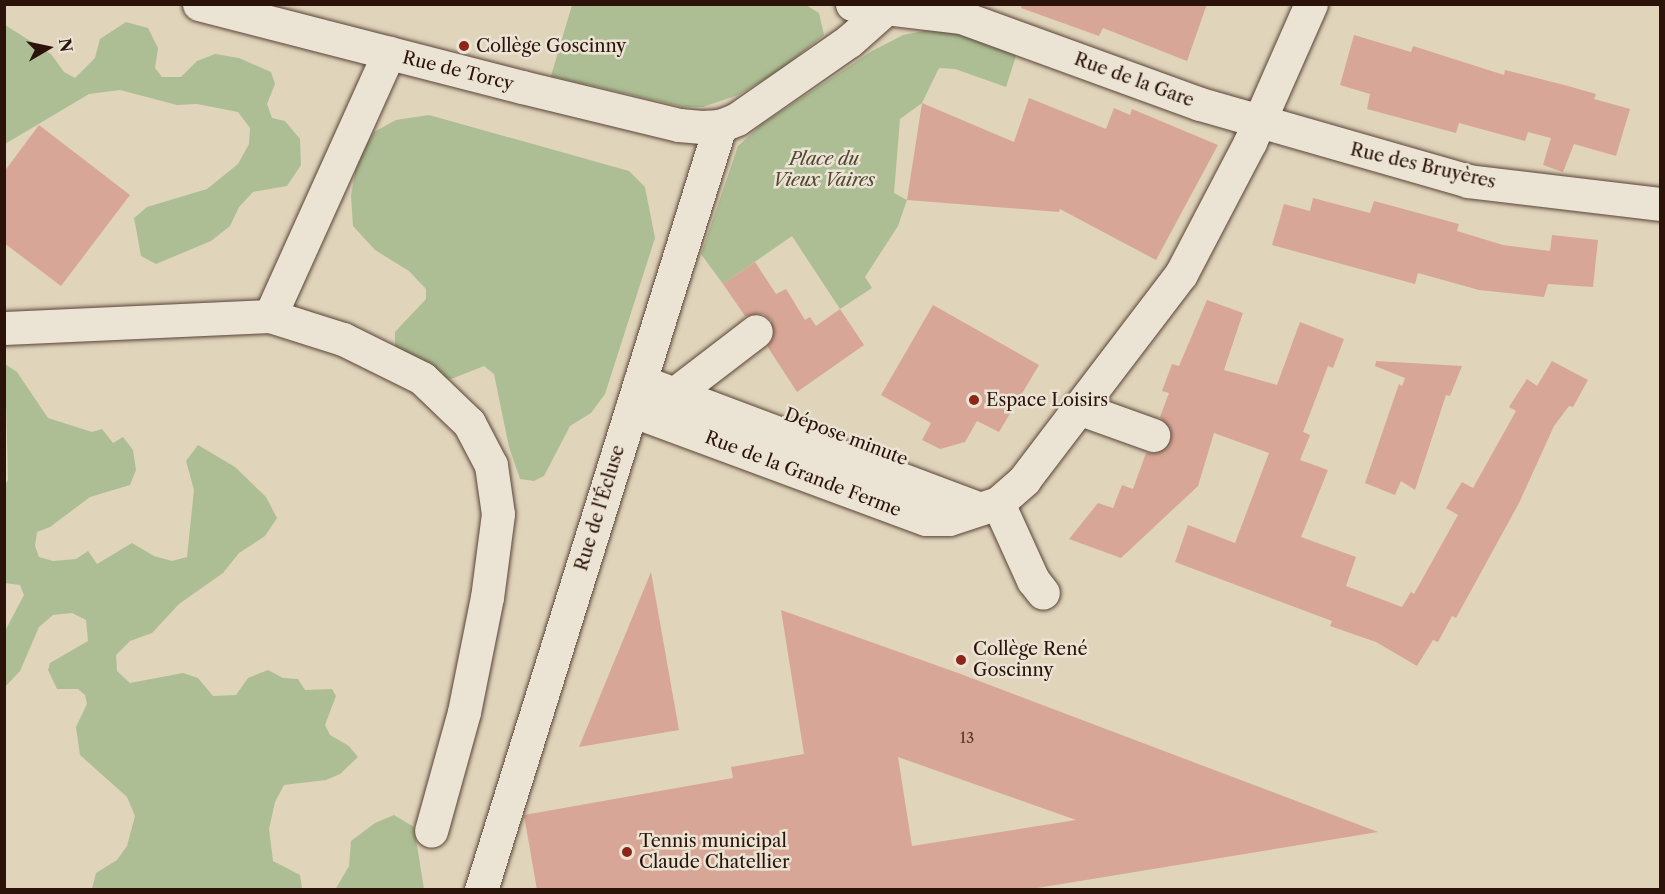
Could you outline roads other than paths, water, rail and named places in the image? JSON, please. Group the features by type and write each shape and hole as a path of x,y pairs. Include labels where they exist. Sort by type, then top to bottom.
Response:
{"street":[{"name":"Rue de Torcy","path":"199,4 678,125 720,126"},
{"path":"852,4 889,6"},
{"path":"1260,120 1311,4"},
{"path":"720,126 737,119 849,41 889,6"},
{"name":"Rue de la Gare","path":"889,6 961,17 1200,104 1260,120"},
{"path":"270,315 389,53"},
{"name":"Rue des Bruyères","path":"1260,120 1300,136 1468,181 1660,204"},
{"name":"Rue de la Grande Ferme","path":"636,395 907,514 949,519 987,505 1024,480 1181,274 1260,120"},
{"name":"Rue de l'Écluse","path":"481,890 720,126"},
{"path":"4,328 270,315 343,339 422,378 469,423 491,465 498,514 487,597 464,712 431,831"},
{"path":"688,399 756,331"},
{"name":"Rue de la Grande Ferme","path":"636,395 688,399 987,505"},
{"path":"1078,408 1153,435"},
{"path":"987,505 1043,593"}],"place":[{"name":"Collège Goscinny","path":"464,46"},
{"name":"Espace Loisirs","path":"974,400"},
{"name":"Collège René Goscinny","path":"961,660"},
{"name":"Tennis municipal Claude Chatellier","path":"627,852"}],"park label":[{"name":"Place du Vieux Vaires","path":"824,170"}]}
